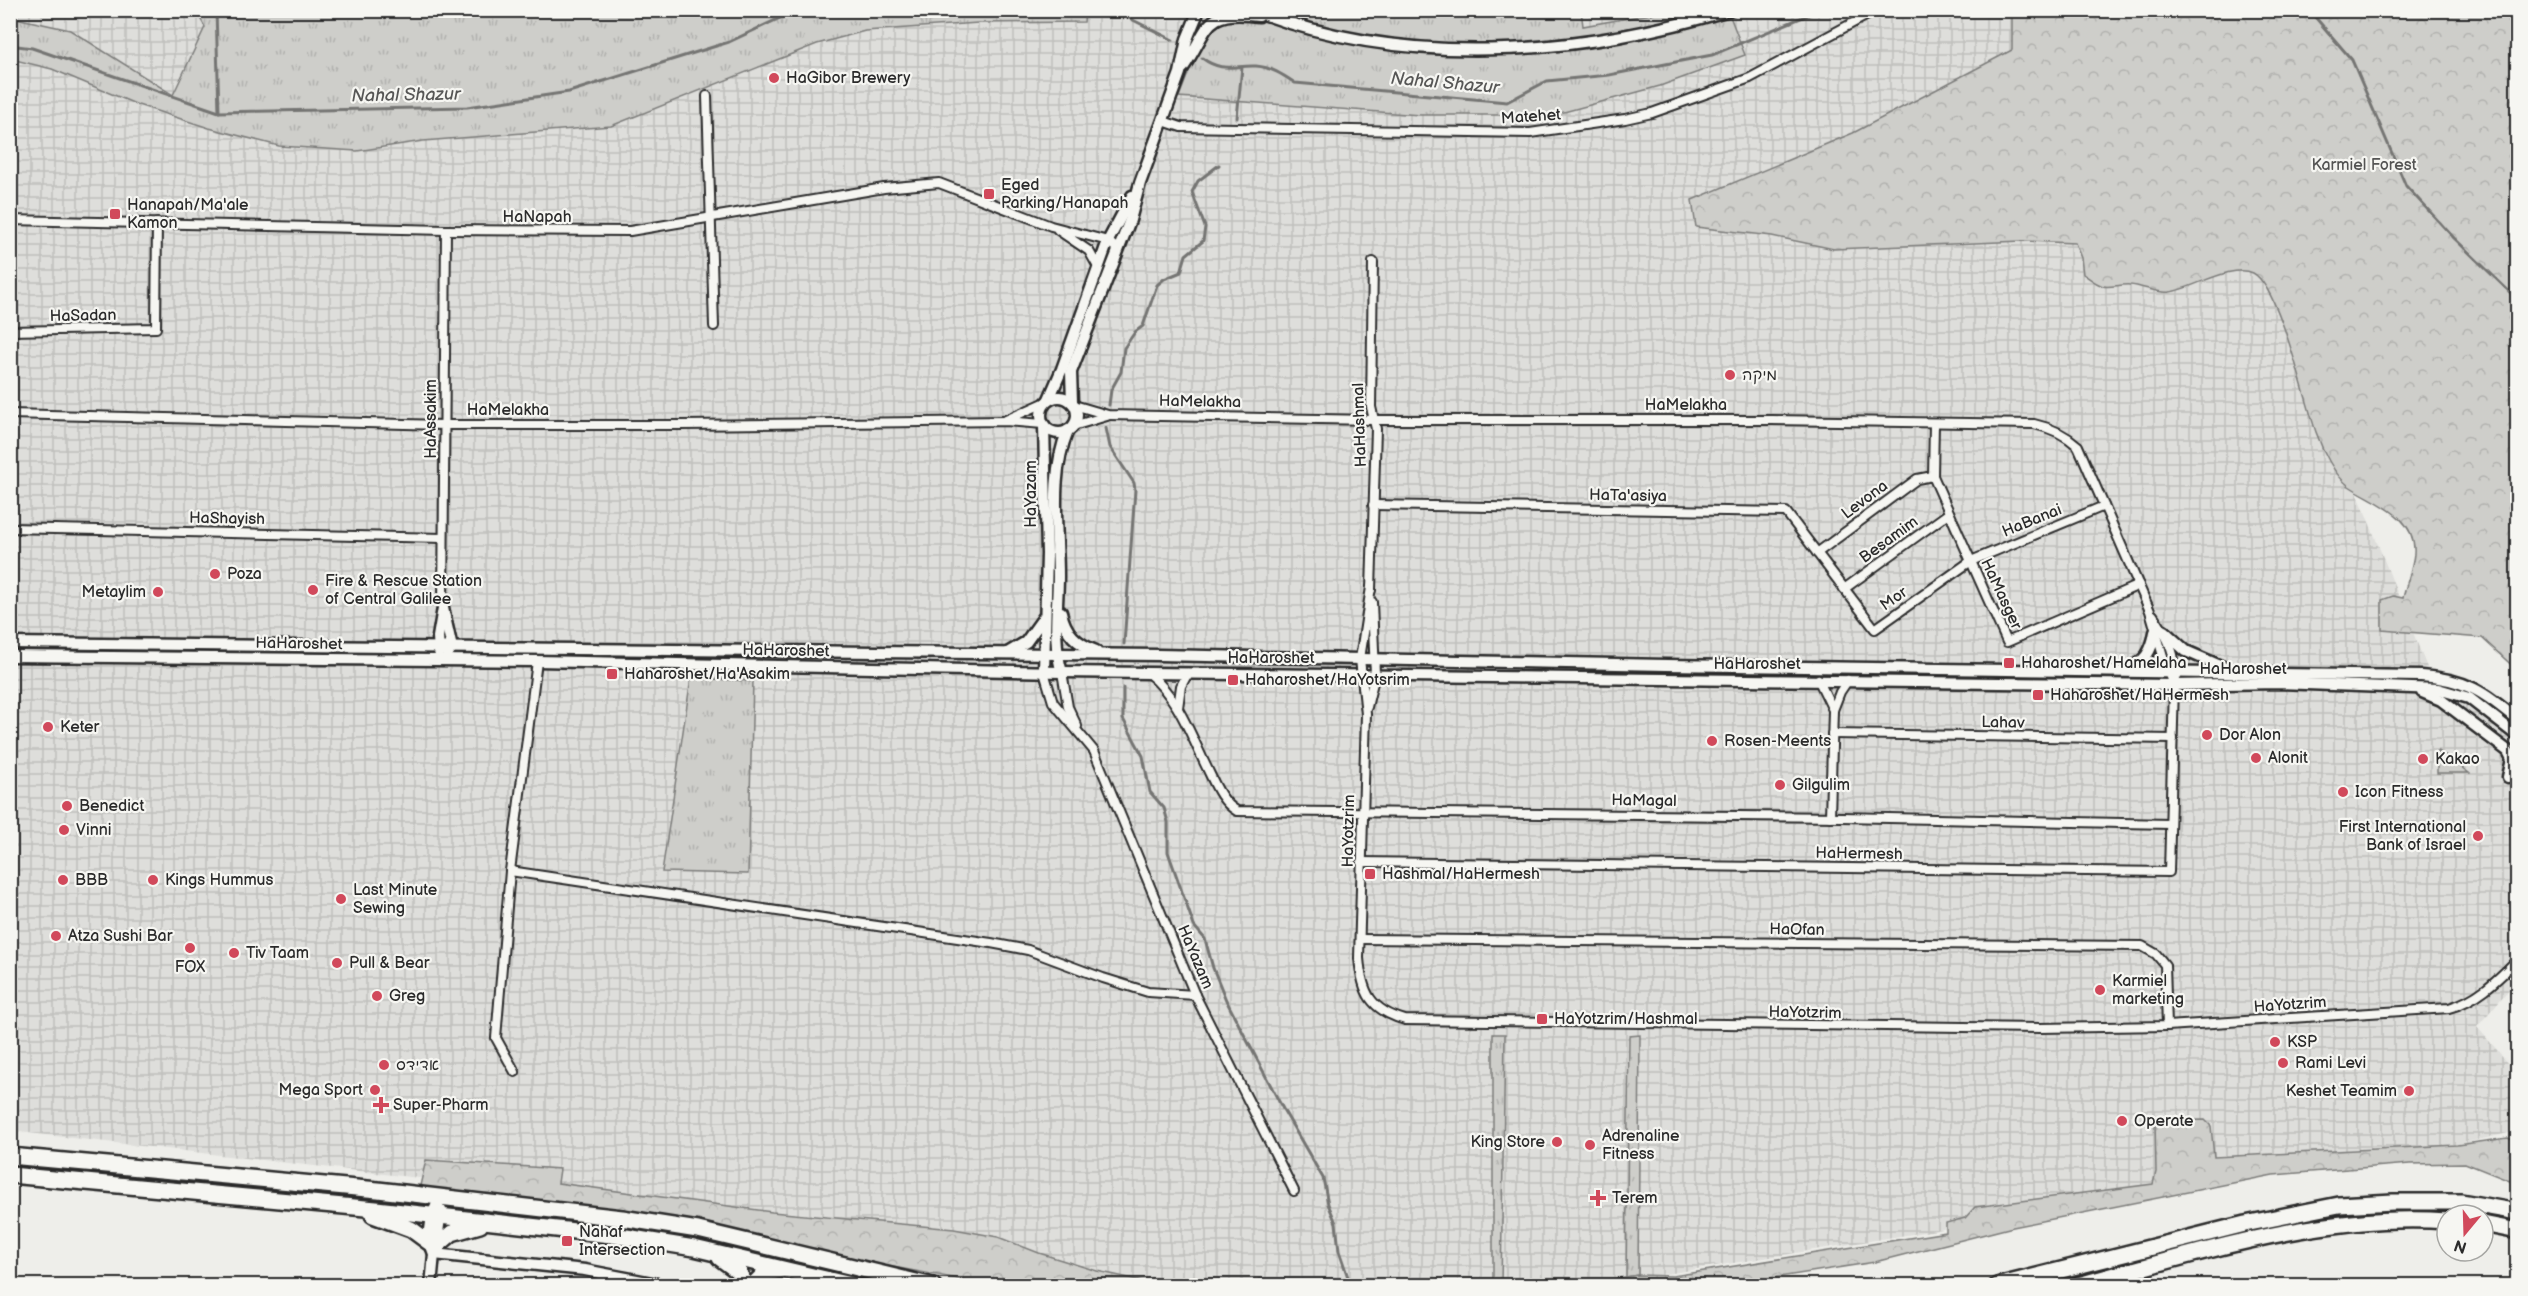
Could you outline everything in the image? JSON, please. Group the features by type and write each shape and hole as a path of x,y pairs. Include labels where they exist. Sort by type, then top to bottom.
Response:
{"highway":[{"path":"10,1156 440,1197 662,1224 801,1253 933,1286"},
{"path":"10,1175 344,1206 630,1238 709,1252 855,1286"},
{"path":"1997,1286 2245,1224 2339,1205 2461,1202 2517,1212"},
{"path":"344,1206 411,1229 434,1247 452,1233 463,1228 494,1222"},
{"path":"2074,1286 2245,1241 2298,1231 2380,1219 2435,1221"},
{"path":"2495,1226 2517,1231"},
{"path":"709,1252 739,1272 746,1286"},
{"path":"752,1286 765,1273 788,1269"}],"street":[{"path":"1071,428 1077,418 1073,403 1071,372 1130,220 1140,183 1180,73 1187,39 1199,10"},
{"path":"1253,10 1271,18"},
{"path":"1180,73 1205,30 1220,17 1233,12 1271,18 1359,39 1450,50 1498,50 1547,48 1638,34 1729,10"},
{"name":"Matehet","path":"1163,121 1180,127 1530,133 1625,119 1652,113 1750,78 1878,10"},
{"path":"707,96 714,326"},
{"name":"HaNapah","path":"10,220 446,230 630,231 916,183 939,183 1051,226 1108,241 1117,249"},
{"path":"1044,425 1040,414 1062,369 1108,241 1140,183"},
{"name":"HaSadan","path":"10,331 156,327 157,223"},
{"name":"HaNapah","path":"1051,226 1089,251 1099,268"},
{"name":"HaAssakim","path":"443,608 446,230"},
{"name":"HaHashmal","path":"1373,262 1371,407 1376,429 1371,587 1375,659"},
{"name":"HaMelakha","path":"1005,421 1061,396 1108,416"},
{"name":"HaMelakha","path":"10,414 444,425 1005,421 1044,425 1054,433 1108,416 2034,424 2059,432 2078,446 2150,611 2175,657 2172,671 2174,685"},
{"name":"HaMasger","path":"1934,423 1933,476 2007,642 2139,585"},
{"name":"HaYazam","path":"1044,425 1047,554 1044,672 1053,702 1079,730"},
{"name":"HaYazam","path":"1071,428 1058,462 1056,484 1058,559 1056,654 1068,706 1079,730 1094,751 1195,995 1294,1191"},
{"name":"Levona","path":"1817,553 1917,479 1933,476"},
{"name":"HaTa'asiya","path":"1373,505 1786,512 1844,589"},
{"name":"HaBanai","path":"1971,561 2104,506"},
{"name":"Besamim","path":"1844,589 1949,513"},
{"name":"HaShayish","path":"10,528 443,538"},
{"path":"1047,554 1058,559"},
{"name":"Mor","path":"1844,589 1875,629 1971,561"},
{"name":"HaHashmal","path":"1360,659 1371,587"},
{"path":"1058,600 1062,620 1074,639 1105,655"},
{"path":"443,608 452,648 442,660 437,648 443,608"},
{"path":"1006,653 1026,642 1045,614"},
{"path":"2120,671 2144,660 2160,632 2186,651 2237,672"},
{"name":"HaHaroshet","path":"10,643 1006,653 2444,677 2470,685 2517,720"},
{"name":"HaHaroshet","path":"10,656 537,661 1044,672 1818,679 2174,685 2277,683 2438,689 2461,694 2489,712 2517,736"},
{"name":"HaYotzrim","path":"1360,659 1366,714 1360,939 1363,990 1379,1008 1391,1016 1405,1020 1990,1028 2167,1026 2449,1008 2485,991 2517,960"},
{"name":"HaYotzrim","path":"1366,714 1375,674 1375,659"},
{"path":"514,1072 496,1038 510,871 537,661"},
{"name":"HaMagal","path":"1148,672 1161,683 1178,708 1220,793 1237,811 1830,817 2170,824"},
{"path":"1178,708 1181,686 1188,673"},
{"path":"1818,679 1833,710"},
{"path":"1830,817 1833,710 1848,680"},
{"name":"HaHermesh","path":"1361,862 2169,872 2174,685"},
{"path":"2413,688 2441,700 2508,751 2512,759 2508,777 2517,774"},
{"name":"Lahav","path":"1832,734 2173,739"},
{"path":"510,871 1009,946 1028,950 1148,992 1195,995"},
{"name":"HaOfan","path":"1360,939 2142,946 2156,954 2164,964 2167,1026"},
{"path":"431,1286 440,1197"},
{"path":"434,1247 585,1270 668,1286"}],"shaded area":[{"path":"672,10 1063,15 1089,10 2037,11 2280,299 2432,680 2485,698 2517,725 2517,980 2477,1027 2517,1073 2517,1131 2457,1145 1599,1285 1110,1285 741,1215 11,1131 11,11"}],"green space":[{"path":"1581,10 1583,26 1668,11 1728,11 1745,55 1660,86 1553,115 1420,115 1179,97 1212,11"},
{"path":"196,11 1085,11 1084,22 978,23 865,31 817,44 611,126 423,141 357,151 279,146 209,128 138,105 52,69 11,59 11,17 70,30 173,95 205,27"},
{"name":"Karmiel Forest","path":"2012,11 2517,11 2517,670 2482,638 2382,630 2382,600 2393,596 2403,598 2411,570 2414,554 2409,529 2392,512 2349,486 2329,461 2316,432 2281,321 2263,282 2253,273 2234,271 2179,290 2165,292 2130,285 2098,284 2083,274 2081,258 2075,243 2022,241 1834,249 1772,236 1696,227 1692,200 1853,133 2012,50"},
{"path":"691,678 753,681 748,874 662,872"},
{"path":"2437,751 2442,753 2469,773 2437,773"},
{"path":"1493,1034 1505,1034 1501,1286 1493,1285"},
{"path":"1640,1035 1638,1275 1626,1277 1629,1036"},
{"path":"2205,1120 2211,1126 2214,1157 2457,1145 2508,1138 2517,1142 2517,1184 2465,1163 2410,1164 2273,1175 2013,1227 1875,1262 1727,1285 1575,1285 1638,1275 1673,1276 1946,1232 1946,1223 1965,1218 1975,1207 2153,1184 2156,1172 2155,1121"},
{"path":"426,1160 560,1169 558,1183 772,1212 954,1229 998,1237 1039,1253 1097,1271 1161,1285 991,1285 850,1259 419,1190"},
{"path":"1259,1279 1321,1285 1255,1285"}],"waterway":[{"path":"216,10 219,112"},
{"name":"Nahal Shazur","path":"10,45 32,48 219,112 467,107 569,92 729,42 797,10"},
{"name":"Nahal Shazur","path":"1113,10 1173,40"},
{"name":"Nahal Shazur","path":"1202,58 1222,67 1267,68 1295,83 1507,102 1547,81 1609,75 1712,55 1820,10"},
{"path":"2309,10 2352,60 2406,186 2454,238 2518,300"},
{"path":"1237,118 1242,67"},
{"path":"1109,405 1111,390 1121,372 1124,348 1135,332 1143,326 1157,285 1164,279 1181,272 1186,255 1203,241 1205,227 1192,192 1198,181 1219,165"},
{"path":"1106,428 1110,447 1134,483 1135,490 1124,644"},
{"path":"1123,688 1123,719 1143,756 1150,792 1164,808 1168,822 1168,852 1194,926 1205,939 1213,968 1226,1000 1284,1111 1323,1178 1328,1204 1336,1223 1339,1251 1351,1286"}],"place":[{"name":"HaGibor Brewery","path":"774,78"},
{"name":"Eged Parking/Hanapah","path":"989,194"},
{"name":"Hanapah/Ma'ale Kamon","path":"115,214"},
{"name":"מיקה","path":"1730,375"},
{"name":"Poza","path":"215,574"},
{"name":"Fire & Rescue Station of Central Galilee","path":"313,590"},
{"name":"Metaylim","path":"158,592"},
{"name":"Haharoshet/Hamelaha","path":"2009,663"},
{"name":"Haharoshet/Ha'Asakim","path":"612,674"},
{"name":"Haharoshet/HaYotsrim","path":"1233,680"},
{"name":"Haharoshet/HaHermesh","path":"2038,695"},
{"name":"Keter","path":"48,727"},
{"name":"Dor Alon","path":"2207,735"},
{"name":"Rosen-Meents","path":"1712,741"},
{"name":"Alonit","path":"2256,758"},
{"name":"Kakao","path":"2423,759"},
{"name":"Gilgulim","path":"1780,785"},
{"name":"Icon Fitness","path":"2343,792"},
{"name":"Benedict","path":"67,806"},
{"name":"Vinni","path":"64,830"},
{"name":"First International Bank of Israel","path":"2478,836"},
{"name":"Hashmal/HaHermesh","path":"1370,874"},
{"name":"BBB","path":"63,880"},
{"name":"Kings Hummus","path":"153,880"},
{"name":"Last Minute Sewing","path":"341,899"},
{"name":"Atza Sushi Bar","path":"56,936"},
{"name":"FOX","path":"190,948"},
{"name":"Tiv Taam","path":"234,953"},
{"name":"Pull & Bear","path":"337,963"},
{"name":"Karmiel marketing","path":"2100,990"},
{"name":"Greg","path":"377,996"},
{"name":"HaYotzrim/Hashmal","path":"1542,1019"},
{"name":"KSP","path":"2275,1042"},
{"name":"Rami Levi","path":"2283,1063"},
{"name":"אדידס","path":"384,1065"},
{"name":"Mega Sport","path":"375,1090"},
{"name":"Keshet Teamim","path":"2409,1091"},
{"name":"Super-Pharm","path":"381,1105"},
{"name":"Operate","path":"2122,1121"},
{"name":"King Store","path":"1557,1142"},
{"name":"Adrenaline Fitness","path":"1590,1145"},
{"name":"Terem","path":"1598,1198"},
{"name":"Nahaf Intersection","path":"567,1241"}]}
